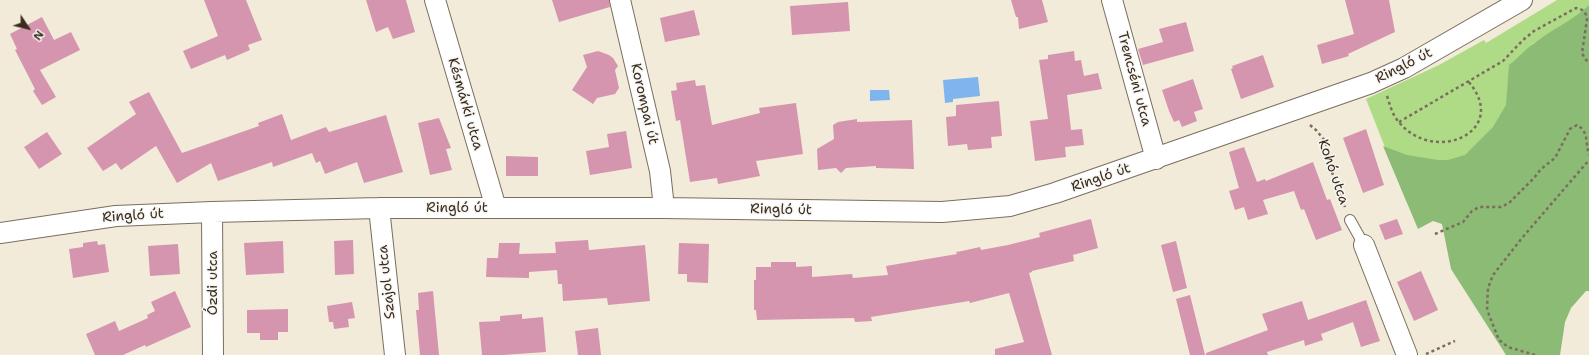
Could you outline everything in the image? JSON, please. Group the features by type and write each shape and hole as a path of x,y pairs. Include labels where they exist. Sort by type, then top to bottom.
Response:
{"street":[{"name":"Késmárki utca","path":"435,0 496,208"},
{"name":"Korompai út","path":"620,0 660,171 664,208"},
{"name":"Trencséni utca","path":"1112,0 1156,159"},
{"name":"Ringló út","path":"0,233 116,216 212,212 379,208 664,208 942,212 1010,206 1055,193 1156,159 1382,78 1404,68 1522,0"},
{"name":"Szajol utca","path":"379,208 394,355"},
{"name":"Ózdi utca","path":"212,212 212,355"},
{"path":"1364,246 1407,355"}],"lane":[{"path":"1350,220 1364,246"}],"path":[{"path":"1399,122 1503,61 1534,31 1576,8 1582,9 1587,18 1582,53 1585,59 1589,62"},
{"path":"1382,78 1393,114 1399,122 1416,136 1427,141 1439,143 1455,141 1468,134 1477,124 1481,114 1481,102 1476,90 1468,81"},
{"name":"Kohó utca","path":"1300,108 1305,122 1316,130 1325,141 1329,154 1330,167 1350,220"},
{"path":"1435,234 1463,222 1472,211 1479,207 1501,207 1510,203 1534,178 1541,168 1555,158 1570,129 1577,125 1584,129 1587,134 1586,147 1589,155"},
{"path":"1535,355 1508,347 1500,340 1488,315 1488,288 1493,275 1517,244 1589,160"},
{"path":"1424,355 1455,341"}],"green space":[{"path":"1557,0 1589,0 1589,5 1576,17 1532,44 1526,127 1406,201 1366,99 1439,65 1484,40 1486,43"},
{"path":"1589,5 1589,291 1586,291 1571,308 1565,322 1560,355 1506,355 1451,269 1442,224 1433,221 1418,229 1383,146 1407,155 1438,160 1448,160 1465,155 1493,127 1506,105 1509,65 1530,46"}],"water":[{"path":"978,77 980,96 953,99 953,102 945,103 943,80"},
{"path":"870,90 889,90 890,100 870,101"}],"building":[{"path":"204,0 246,0 262,40 248,45 250,50 227,60 225,55 191,69 183,51 218,36"},
{"path":"366,0 406,0 415,32 393,39 388,27 376,32"},
{"path":"552,0 609,0 610,7 559,22"},
{"path":"1011,0 1042,0 1048,22 1019,29 1018,17 1016,17"},
{"path":"1345,0 1389,0 1395,32 1348,54 1349,56 1322,64 1317,45 1354,34"},
{"path":"848,2 850,31 792,35 790,6"},
{"path":"694,10 700,35 665,42 660,18"},
{"path":"42,17 54,40 71,32 80,50 40,70 56,97 42,105 33,91 35,89 15,50 17,49 10,34"},
{"path":"1186,22 1194,51 1143,65 1138,49 1163,42 1159,29"},
{"path":"598,51 613,58 618,66 615,70 619,88 615,94 597,98 593,104 572,90 587,67 583,55"},
{"path":"1074,51 1075,61 1081,60 1084,76 1098,73 1102,89 1067,95 1071,130 1082,129 1084,145 1065,147 1066,157 1035,161 1030,121 1048,119 1039,60 1048,59 1048,55"},
{"path":"1263,55 1274,87 1241,99 1231,69 1233,68 1232,66"},
{"path":"1193,79 1203,109 1194,112 1197,121 1182,127 1179,120 1174,122 1162,90"},
{"path":"695,80 696,86 705,85 712,125 760,113 759,108 796,103 803,154 756,161 760,176 718,184 717,178 690,182 680,120 676,121 671,91 677,90 676,83"},
{"path":"149,92 182,153 259,126 258,123 282,114 291,140 326,127 329,132 386,115 403,172 364,183 357,162 325,174 320,161 316,163 312,153 273,167 272,162 218,181 211,163 177,183 156,146 121,170 116,163 103,171 87,148 136,114 129,102"},
{"path":"999,101 1002,136 991,137 992,148 968,150 967,144 948,146 946,117 956,116 956,105"},
{"path":"439,118 451,148 446,149 452,170 430,175 418,123"},
{"path":"857,119 857,122 912,120 914,169 876,168 876,166 846,168 841,173 836,168 818,170 817,149 834,139 833,125 838,122"},
{"path":"1366,129 1384,185 1363,193 1343,138"},
{"path":"626,131 632,168 590,175 586,151 609,147 607,134"},
{"path":"47,132 62,154 39,169 24,147"},
{"path":"1244,147 1257,182 1265,179 1266,181 1313,162 1327,200 1330,199 1342,230 1316,240 1304,209 1301,210 1294,191 1263,200 1268,214 1248,220 1244,207 1235,210 1229,191 1239,188 1229,152"},
{"path":"506,156 538,157 538,176 506,176"},
{"path":"1091,219 1098,248 1073,255 1074,261 1029,273 1052,355 995,355 995,349 1024,342 1009,293 970,303 969,301 871,317 872,321 855,322 854,318 757,320 756,310 754,310 754,280 756,280 756,267 771,267 771,262 796,262 796,267 812,266 812,277 852,274 853,278 888,275 886,266 957,254 956,252 980,247 981,250 1008,245 1040,237 1039,233"},
{"path":"1397,219 1403,234 1385,240 1379,225"},
{"path":"353,240 354,274 335,275 334,241"},
{"path":"588,240 589,250 645,245 650,301 608,305 607,298 563,301 562,284 558,284 557,270 529,272 529,278 486,277 487,258 498,258 499,243 520,243 519,254 556,253 555,242"},
{"path":"97,241 98,245 105,244 109,272 73,278 69,249 83,247 83,243"},
{"path":"283,241 284,273 246,275 244,243"},
{"path":"1176,241 1187,288 1173,292 1161,245"},
{"path":"679,243 709,244 708,283 687,282 687,274 678,274"},
{"path":"178,244 180,274 150,276 148,246"},
{"path":"1421,271 1438,310 1414,321 1397,282"},
{"path":"175,291 191,327 146,347 145,345 123,355 95,355 86,334 115,321 119,331 148,318 147,315 155,311 151,302"},
{"path":"433,291 439,355 420,355 416,310 419,310 418,293"},
{"path":"1190,295 1205,355 1190,355 1176,299"},
{"path":"1366,300 1380,341 1361,347 1353,322 1321,334 1323,340 1305,346 1304,340 1267,352 1268,355 1206,355 1206,353 1268,330 1262,314 1302,301 1308,320"},
{"path":"352,302 355,318 348,319 349,327 334,329 333,322 329,322 327,306"},
{"path":"288,309 288,332 278,332 278,340 260,340 260,333 247,333 247,310"},
{"path":"522,314 522,319 543,317 546,352 482,355 479,322 500,321 500,316"},
{"path":"598,328 601,355 578,355 575,331"}]}
